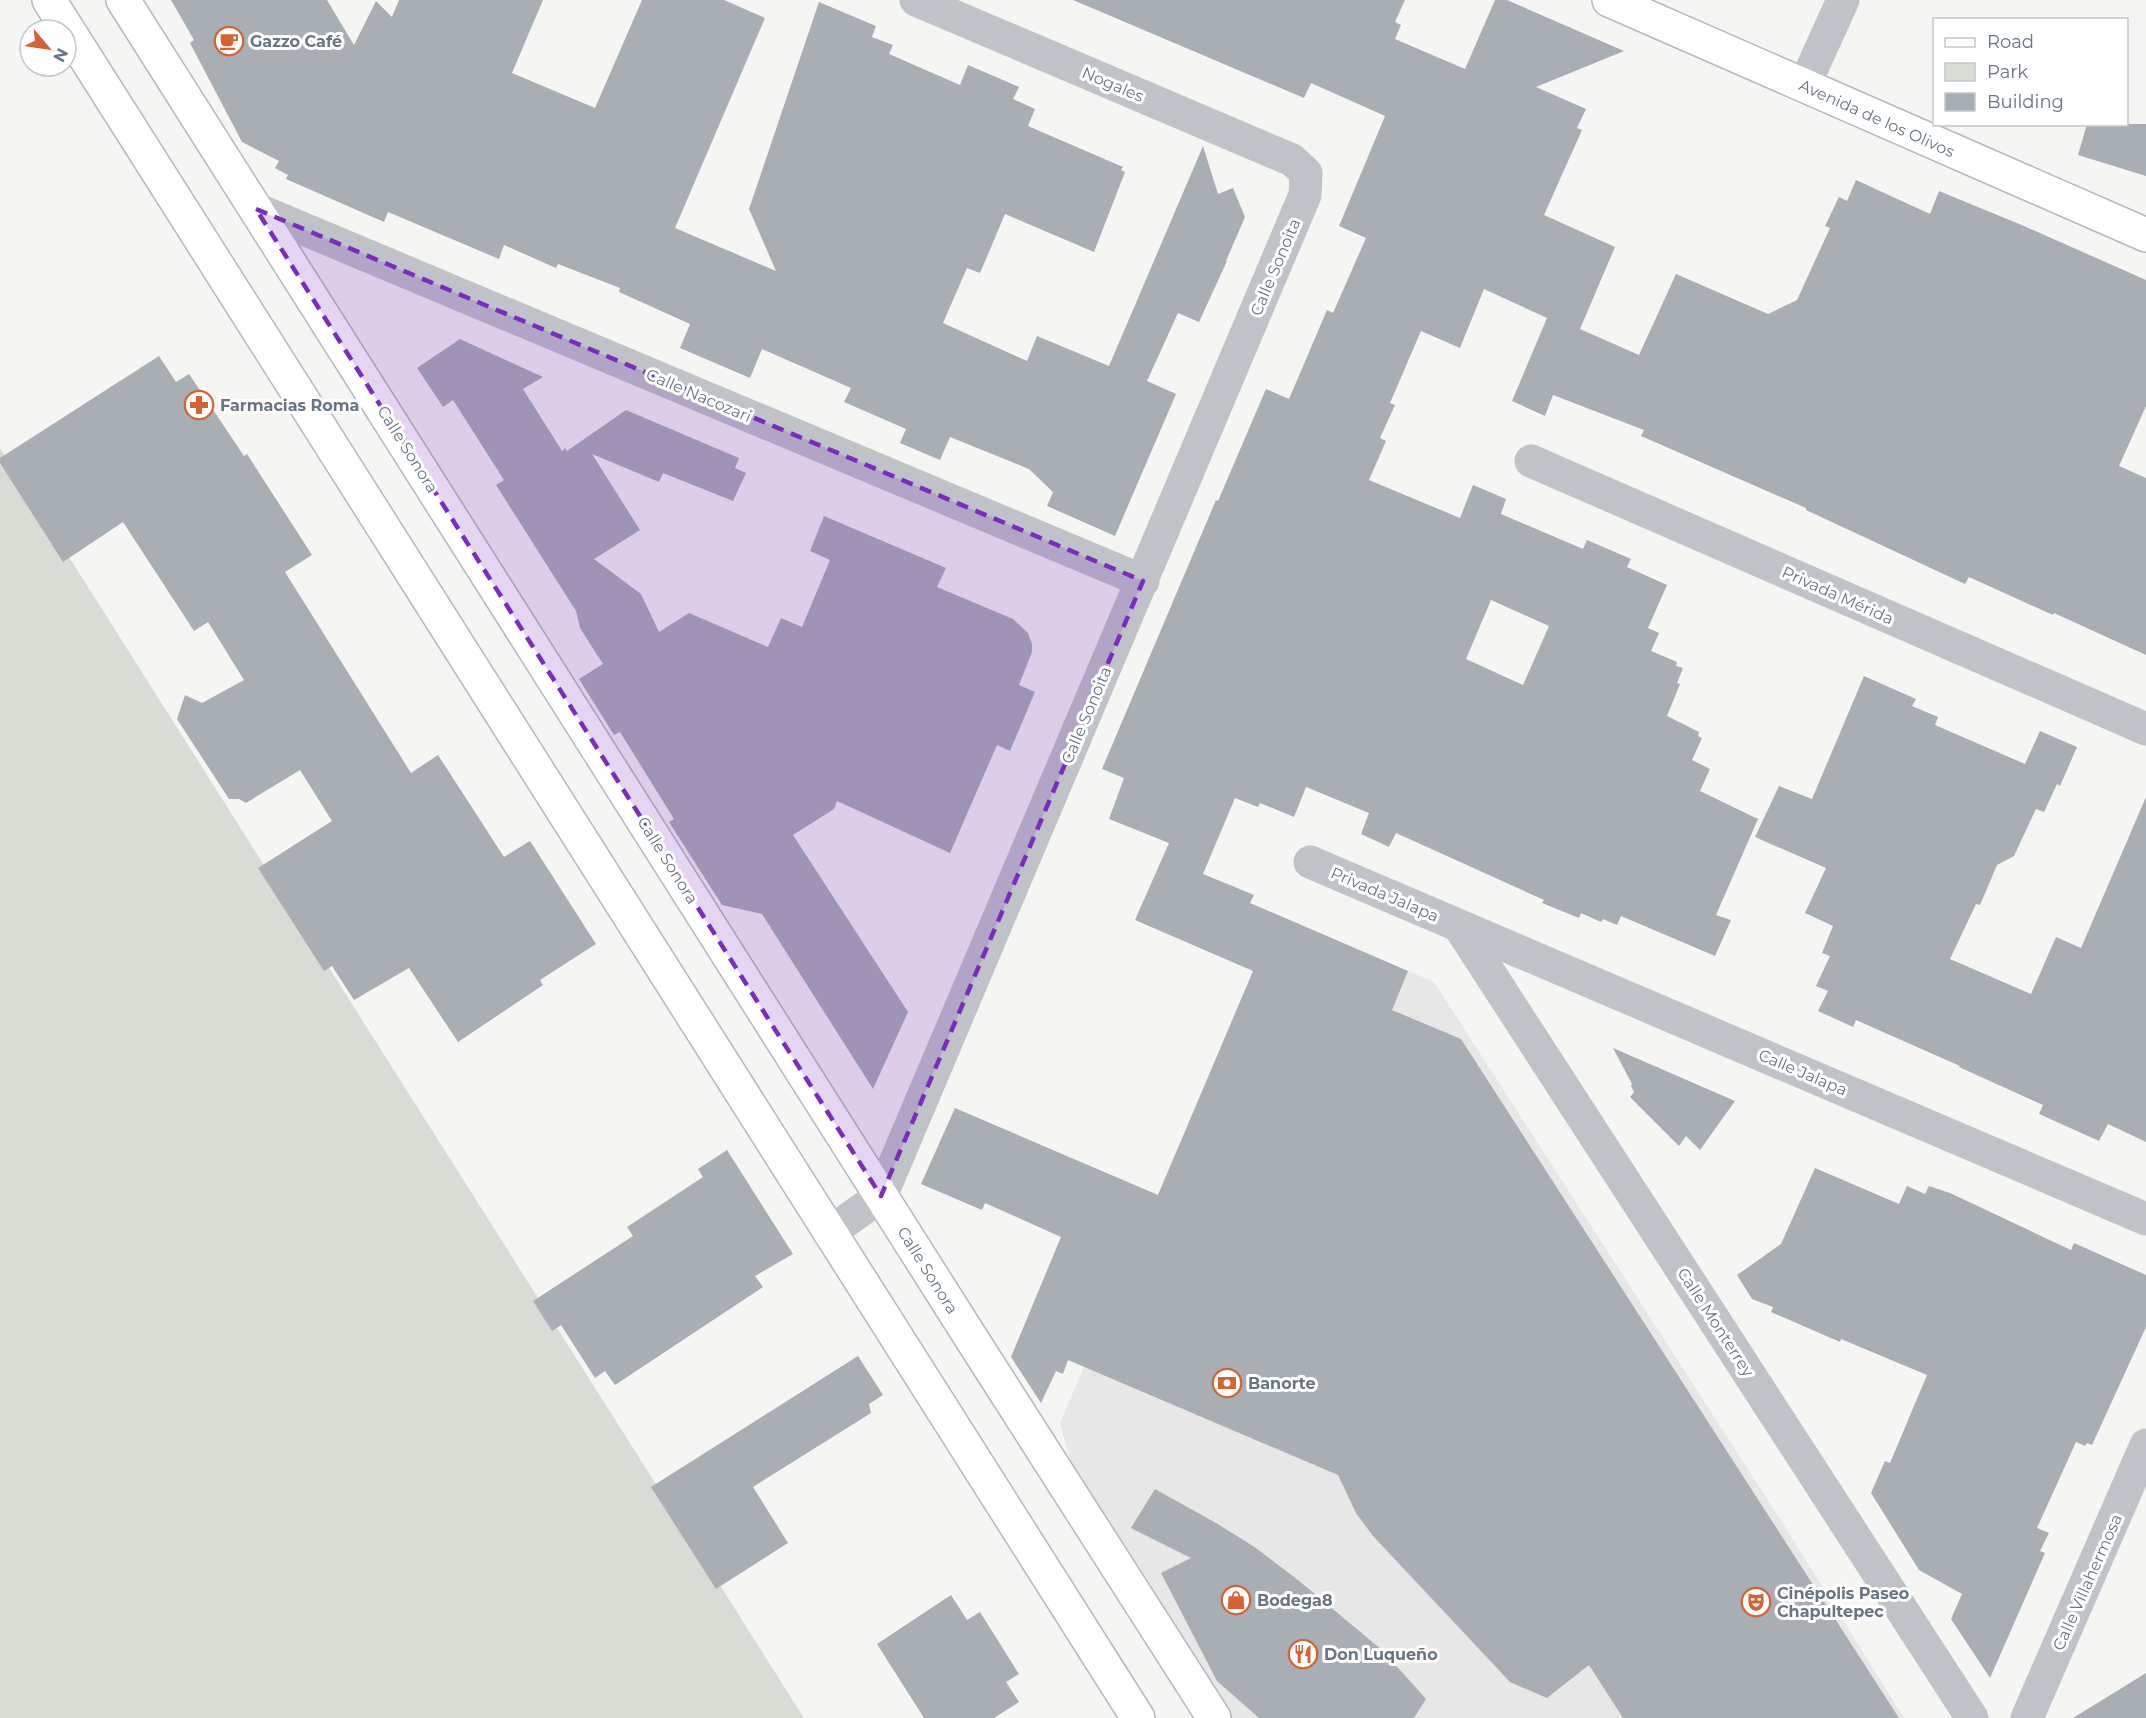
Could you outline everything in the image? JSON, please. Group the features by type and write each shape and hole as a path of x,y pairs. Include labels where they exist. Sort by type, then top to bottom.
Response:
{"street":[{"path":"49,0 1138,1718"},
{"name":"Calle Sonora","path":"123,0 1214,1718"},
{"name":"Nogales","path":"916,0 1293,160 1306,173"},
{"name":"Avenida de los Olivos","path":"1608,0 2146,236"},
{"path":"1803,86 1843,0"},
{"name":"Calle Sonoita","path":"881,1196 1305,195 1306,173"},
{"name":"Calle Nacozari","path":"256,209 1143,580"},
{"name":"Privada Mérida","path":"1531,461 2146,729"},
{"name":"Privada Jalapa","path":"1310,862 1459,926"},
{"name":"Calle Jalapa","path":"1459,926 2146,1219"},
{"name":"Calle Monterrey","path":"1459,926 1972,1718"},
{"path":"829,1233 881,1196"},
{"name":"Calle Villahermosa","path":"2027,1718 2146,1445"}],"highlighted area":[{"path":"256,209 1143,581 881,1196 781,1039"}],"shaded area":[{"path":"1278,915 1434,982 1789,1533 1904,1718 1233,1718 1220,1704 1073,1469 1060,1423"}],"green space":[{"path":"0,448 804,1718 0,1718"}],"building":[{"path":"171,0 327,0 354,45 376,1 392,17 399,0 543,0 512,73 595,108 642,0 724,0 765,18 675,228 776,271 749,209 819,2 876,26 872,37 893,45 889,54 960,85 968,65 1019,87 1013,99 1035,109 1028,126 1123,167 1121,170 1125,172 1094,252 1005,214 980,273 967,268 943,323 1027,361 1037,336 1109,366 1203,146 1218,194 1233,188 1245,217 1199,322 1178,313 1147,381 1176,394 1115,536 1047,506 1053,492 1029,469 950,437 940,460 900,443 906,429 844,402 851,388 762,349 750,378 680,348 690,324 619,292 620,288 558,264 556,268 504,245 499,259 388,212 384,222 286,179 288,175 275,168 279,161 242,142 190,43 194,40"},
{"path":"1073,0 1405,0 1395,22 1401,25 1395,39 1465,69 1495,0 1507,0 1624,51 1536,87 1586,109 1577,128 1582,130 1544,215 1615,247 1580,329 1639,355 1676,274 1768,314 1797,300 1830,228 1825,226 1839,197 1847,201 1856,180 1930,214 1939,191 2146,280 2146,406 2119,466 2146,478 2146,655 1969,577 1965,584 1806,510 1806,508 1641,436 1644,430 1553,395 1545,416 1512,401 1547,318 1484,289 1460,348 1421,331 1390,403 1395,405 1380,438 1386,441 1369,480 1460,518 1473,485 1506,499 1501,514 1583,549 1587,540 1631,559 1627,567 1667,585 1648,628 1659,633 1651,651 1677,662 1676,666 1683,668 1677,683 1680,684 1667,716 1699,732 1698,736 1702,738 1692,760 1710,769 1700,791 1758,819 1716,915 1731,920 1715,956 1621,916 1617,925 1603,919 1601,922 1581,913 1579,918 1542,903 1544,900 1396,833 1389,847 1361,834 1369,813 1306,787 1294,817 1260,803 1258,807 1235,798 1203,874 1254,895 1250,903 1408,971 1392,1010 1461,1039 1899,1718 1623,1718 1589,1665 1547,1698 1510,1682 1373,1536 1356,1513 1338,1475 1068,1360 1063,1374 1056,1371 1041,1403 1011,1357 1061,1237 985,1203 982,1210 921,1184 955,1108 1158,1195 1253,971 1135,920 1169,843 1109,819 1124,778 1102,769 1216,500 1218,501 1266,389 1289,399 1327,310 1333,313 1366,238 1339,226 1385,116 1311,83 1304,98","holes":["1491,600 1549,626 1523,685 1466,659"]},
{"path":"2146,124 2146,176 2078,155 2086,126"},
{"path":"460,339 543,377 523,389 562,451 565,448 567,451 626,410 739,458 735,468 746,473 733,501 663,473 659,482 592,454 640,530 594,559 641,594 659,632 689,613 768,647 781,618 802,627 830,560 810,551 824,516 946,568 937,587 1013,619 1028,633 1032,652 1019,685 1035,692 1010,751 997,745 950,853 837,801 834,809 793,835 908,1012 873,1089 762,914 722,905 669,822 674,819 620,732 614,735 579,679 603,664 580,628 576,611 496,485 504,480 453,400 443,407 417,368"},
{"path":"159,356 176,382 189,374 244,456 247,454 312,555 285,572 411,773 438,755 504,857 530,841 596,944 540,980 543,985 458,1042 409,968 354,1000 332,966 324,971 258,868 332,821 300,770 246,803 239,799 229,799 177,719 185,695 202,703 244,680 208,622 194,631 123,522 63,562 0,463 0,458"},
{"path":"1864,676 1916,699 1912,706 1938,717 1935,725 2025,764 2040,731 2077,747 2060,786 2057,784 2044,812 2036,809 2014,856 1997,865 1980,905 1976,904 1950,959 2031,994 2056,937 2081,948 2146,797 2146,1142 2108,1124 2099,1141 2039,1114 2043,1105 1960,1066 1856,1020 1853,1027 1818,1011 1828,991 1816,986 1830,956 1822,953 1833,926 1805,913 1826,868 1755,837 1779,786 1812,799"},
{"path":"1613,1048 1735,1101 1700,1150 1686,1136 1679,1146 1630,1097 1634,1092 1632,1084"},
{"path":"727,1150 793,1254 755,1276 763,1287 615,1385 605,1371 595,1378 561,1325 552,1331 533,1301 633,1236 627,1227 703,1177 698,1169"},
{"path":"1815,1168 1899,1204 1907,1186 1925,1194 1929,1186 1950,1193 2071,1250 2074,1243 2146,1275 2146,1327 2092,1445 2087,1443 2085,1446 2076,1442 2037,1528 2049,1533 2040,1551 2045,1553 1990,1678 1951,1619 1962,1594 1919,1570 1871,1493 1885,1461 1890,1463 1927,1375 1841,1339 1840,1342 1771,1312 1773,1307 1752,1299 1737,1275 1781,1244"},
{"path":"858,1356 883,1395 869,1404 871,1413 753,1487 788,1543 716,1589 651,1487"},
{"path":"1155,1489 1256,1548 1382,1650 1426,1699 1414,1718 1259,1718 1217,1681 1161,1573 1191,1558 1131,1528"},
{"path":"951,1595 967,1620 980,1612 1019,1674 1006,1682 1019,1702 994,1718 924,1718 877,1644"},
{"path":"2146,1673 2146,1718 2073,1718"}],"place":[{"name":"Gazzo Café","path":"229,41"},
{"name":"Farmacias Roma","path":"199,405"},
{"name":"Banorte","path":"1227,1383"},
{"name":"Bodega8","path":"1236,1600"},
{"name":"Cinépolis Paseo Chapultepec","path":"1756,1602"},
{"name":"Don Luqueño","path":"1303,1654"}]}
